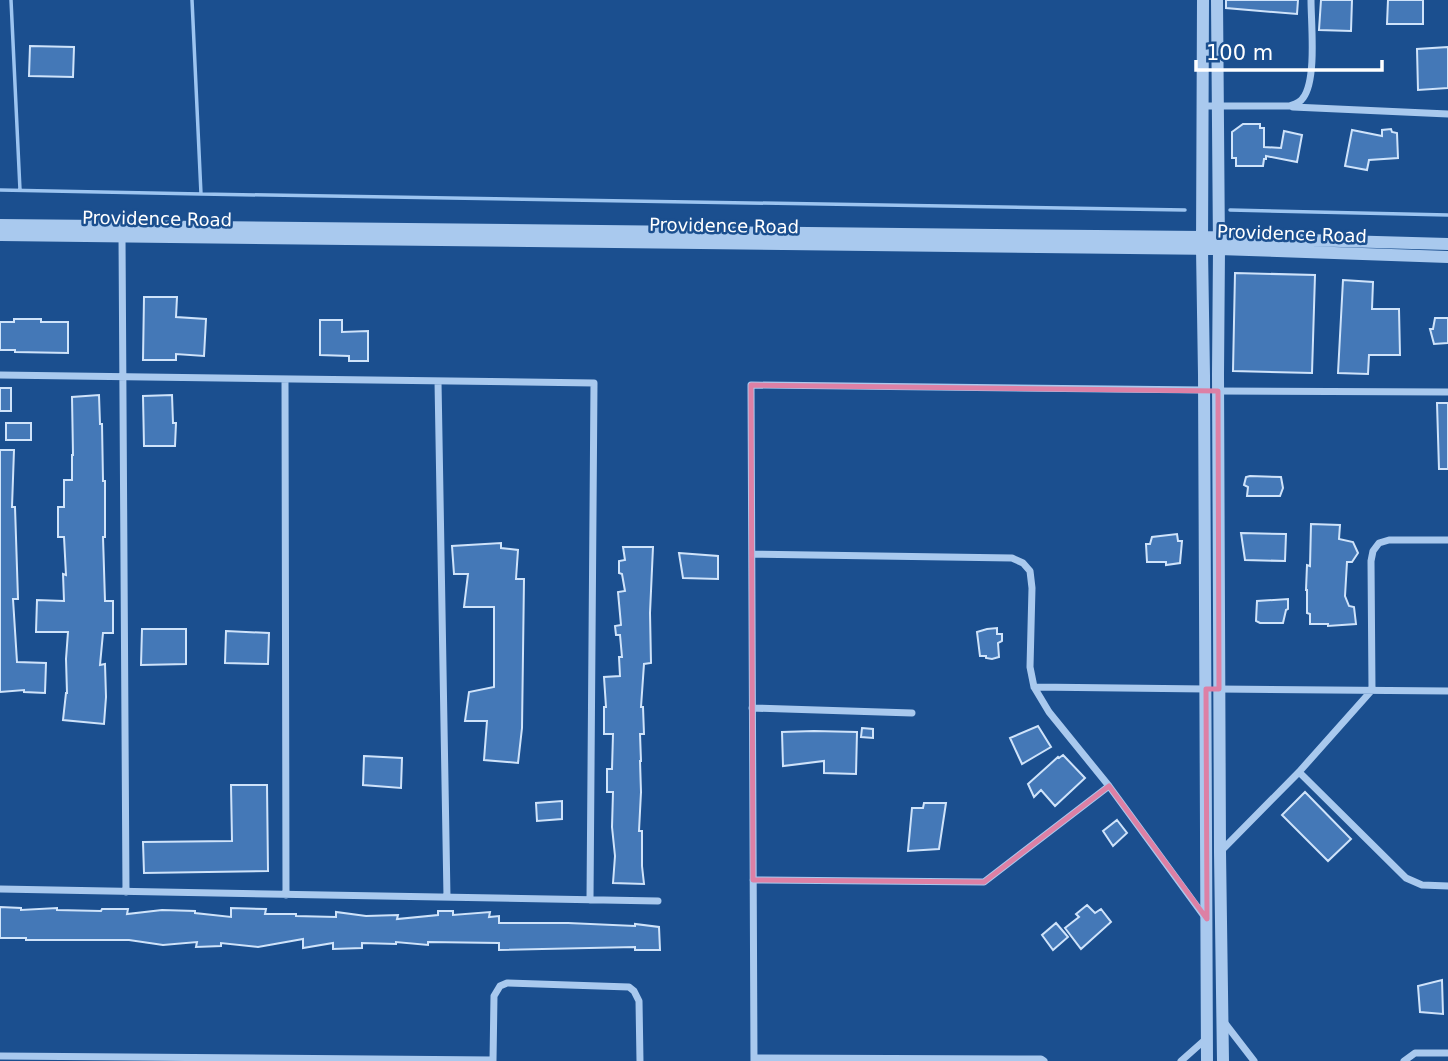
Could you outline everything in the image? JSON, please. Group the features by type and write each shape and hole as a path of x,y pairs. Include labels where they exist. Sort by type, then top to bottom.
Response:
{"street":[{"path":"1203,0 1219,243 1207,1061"},
{"path":"1217,0 1202,243 1212,689 1220,852 1223,1061"},
{"path":"1289,106 1301,101 1307,91 1312,68 1311,0"},
{"path":"1210,106 1289,106 1448,114"},
{"name":"Providence Road","path":"0,225 1202,243"},
{"name":"Providence Road","path":"0,235 1448,244"},
{"path":"122,236 125,892"},
{"name":"Providence Road","path":"1219,243 1448,257"},
{"path":"0,375 594,383 590,900"},
{"path":"285,379 286,895"},
{"path":"438,381 447,897"},
{"path":"1044,1061 754,1060 751,385 1448,392"},
{"path":"1220,852 1299,772 1372,691 1373,551 1378,543 1389,540 1448,540"},
{"path":"752,554 1012,558 1023,563 1030,571 1032,588 1030,667 1034,687 1049,712 1109,786 1207,919"},
{"path":"1034,687 1448,691"},
{"path":"752,708 912,713"},
{"path":"1299,772 1406,877 1422,885 1448,886"},
{"path":"753,880 984,882 1109,786"},
{"path":"0,889 658,901"},
{"path":"0,1056 493,1061 494,996 500,986 507,983 629,987 639,1001 639,1061"},
{"path":"1223,1022 1254,1061"},
{"path":"1181,1061 1207,1037"},
{"path":"1405,1061 1415,1053 1448,1053"}],"highlighted area":[{"path":"751,385 1218,391 1219,689 1206,689 1207,919 1109,786 984,882 753,880"}],"building":[{"path":"1226,0 1298,0 1297,14 1226,8"},
{"path":"1321,0 1352,0 1351,31 1319,30"},
{"path":"1388,0 1423,0 1423,24 1387,24"},
{"path":"30,46 74,47 73,77 29,76"},
{"path":"1448,47 1448,88 1418,90 1417,49"},
{"path":"1243,124 1260,124 1260,128 1264,128 1264,147 1281,148 1284,131 1302,135 1297,162 1266,156 1263,166 1236,166 1236,158 1232,158 1232,132"},
{"path":"1391,129 1397,133 1398,158 1369,160 1367,170 1345,166 1352,130 1382,136 1382,130"},
{"path":"1235,273 1315,275 1312,373 1233,371"},
{"path":"1343,280 1373,282 1372,309 1399,309 1400,355 1369,355 1368,374 1338,373"},
{"path":"144,297 177,297 176,317 206,319 204,356 176,354 176,360 143,360"},
{"path":"1435,318 1448,318 1448,343 1434,344 1430,329 1433,329"},
{"path":"14,319 68,322 68,353 0,350 0,322 14,322"},
{"path":"320,320 342,320 342,332 368,331 368,361 349,361 349,356 320,355"},
{"path":"0,388 11,388 11,411 0,411"},
{"path":"99,395 105,481 105,601 113,601 113,633 103,633 100,665 105,664 104,724 63,720 67,693 68,632 36,632 37,600 64,601 64,537 58,537 58,507 64,507 64,480 72,480 72,397"},
{"path":"172,395 173,423 176,423 175,446 144,446 143,396"},
{"path":"1437,403 1448,403 1448,469 1439,469"},
{"path":"6,423 31,423 31,440 6,440"},
{"path":"0,450 14,450 12,507 15,507 18,599 13,599 17,662 46,663 45,693 24,690 0,692"},
{"path":"1246,477 1281,477 1283,488 1280,496 1247,496 1248,487 1244,485"},
{"path":"1311,524 1340,525 1339,539 1353,542 1358,553 1352,562 1347,562 1345,596 1349,606 1354,607 1356,624 1310,624 1306,590 1307,565 1310,566"},
{"path":"1241,533 1286,534 1285,561 1245,560"},
{"path":"1177,534 1178,541 1182,541 1180,563 1166,565 1166,562 1147,562 1146,544 1150,544 1152,537"},
{"path":"501,543 501,548 518,550 516,579 524,579 522,728 518,763 484,760 487,721 465,721 469,692 494,687 494,607 464,607 468,574 454,574 452,546"},
{"path":"623,547 653,547 651,663 644,664 641,707 644,734 640,734 639,831 642,831 644,884 613,883 613,792 607,792 607,769 612,769 613,734 604,734 604,677 620,676 620,635 616,635 615,626 621,625 618,592 625,591 622,574 619,573 619,561 625,560"},
{"path":"679,553 718,556 718,579 683,578"},
{"path":"1288,599 1283,623 1256,621 1257,601"},
{"path":"997,628 997,634 1002,634 1002,641 998,643 999,657 992,659 980,656 977,632"},
{"path":"142,629 186,629 186,664 141,665"},
{"path":"226,631 269,633 268,664 225,663"},
{"path":"1038,726 1051,747 1022,764 1010,738"},
{"path":"862,728 873,729 873,738 861,737"},
{"path":"782,732 857,732 856,774 824,773 824,761 783,766"},
{"path":"1063,755 1085,778 1055,806 1041,790 1034,797 1028,784"},
{"path":"364,756 402,758 401,788 363,785"},
{"path":"231,785 267,785 268,871 144,873 143,842 232,841"},
{"path":"1305,792 1351,839 1328,861 1282,815"},
{"path":"562,801 562,819 537,821 536,803"},
{"path":"924,803 946,803 939,849 908,851 912,808 923,808"},
{"path":"1117,820 1127,833 1113,846 1103,831"},
{"path":"1087,905 1095,913 1101,909 1111,922 1081,949 1065,928 1079,917 1076,914"},
{"path":"0,907 21,910 128,909 127,914 162,910 195,911 231,917 231,908 266,909 265,914 336,917 336,912 366,916 398,915 397,919 438,915 438,911 453,911 453,915 490,912 489,917 499,916 499,923 635,924 659,927 660,950 635,950 635,947 499,950 499,943 428,942 428,945 362,943 362,948 333,949 333,943 303,948 303,939 258,947 221,943 221,946 196,947 197,942 163,945 129,940 26,940 0,938"},
{"path":"1056,923 1068,937 1053,950 1042,935"},
{"path":"1442,980 1443,1014 1420,1012 1418,986"}],"waterway":[{"path":"11,0 20,190"},
{"path":"192,0 201,194"},
{"path":"0,190 1185,210"},
{"path":"1230,210 1448,215"}]}
